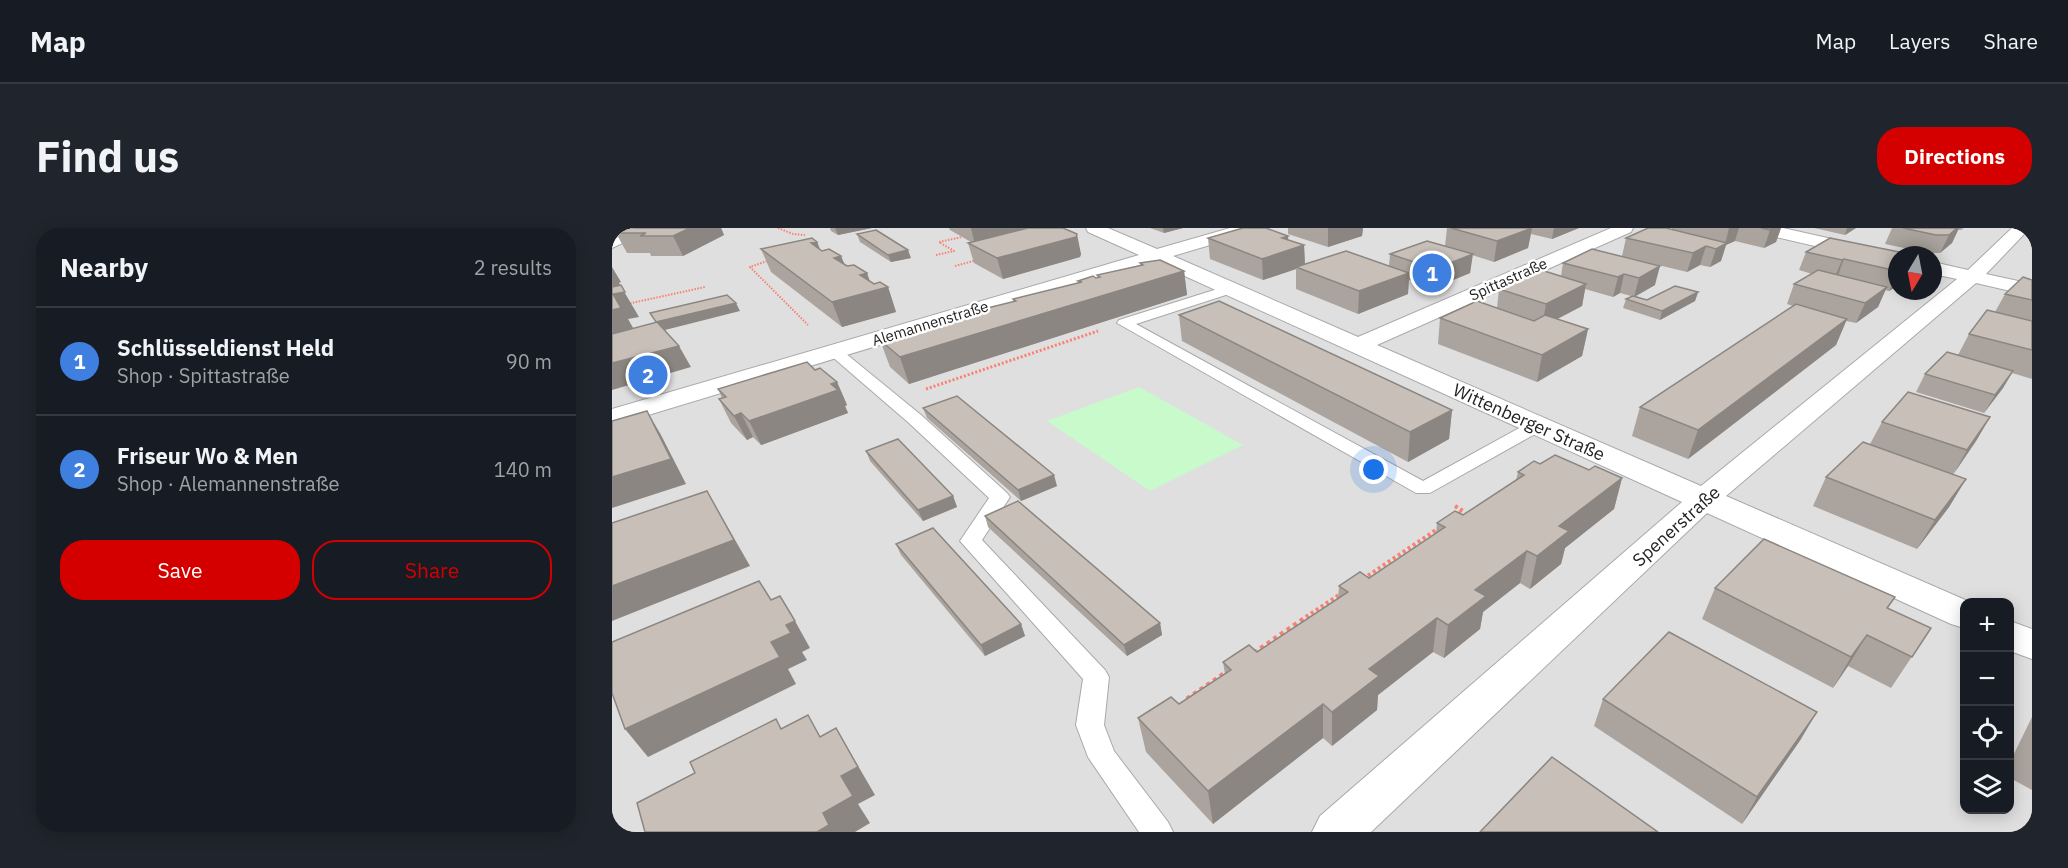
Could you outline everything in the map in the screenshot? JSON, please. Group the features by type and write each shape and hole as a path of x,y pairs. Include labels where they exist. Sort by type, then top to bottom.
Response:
{"street":[{"path":"612,243 640,228"},
{"name":"Wittenberger Straße","path":"1094,228 1960,613"},
{"name":"Alemannenstraße","path":"612,418 1248,228"},
{"name":"Spittastraße","path":"1358,345 1625,228"},
{"path":"1760,228 1888,257"},
{"name":"Spenerstraße","path":"1337,832 1704,499 1972,277 2022,228"},
{"path":"1942,270 2032,290"},
{"path":"2014,637 2032,645"}],"lane":[{"path":"1124,323 1230,289"},
{"path":"1124,323 1423,489 1538,425"},
{"path":"834,351 999,497 971,541 1096,677 1090,725 1102,756 1157,832"}],"path":[{"path":"778,228 793,234 805,235"},
{"path":"936,255 954,251 939,242 962,237"},
{"path":"778,257 750,267 834,351"},
{"path":"955,266 987,258"},
{"path":"624,305 705,287"},
{"path":"892,400 1124,323"},
{"path":"1423,489 1463,511 1454,518"},
{"path":"1356,584 1444,524"},
{"path":"1248,657 1346,591"},
{"path":"1180,703 1229,670"}],"shaded area":[{"path":"612,228 2032,228 2032,832 612,832"}],"green space":[{"path":"1139,387 1243,445 1150,491 1047,421"}],"building":[{"path":"627,228 690,228 673,236 616,233"},
{"path":"1028,228 1063,228 1077,234 1076,237 997,258 968,243"},
{"path":"1243,228 1266,228 1288,236 1282,238 1304,245 1262,259 1208,238"},
{"path":"1451,228 1532,228 1497,241"},
{"path":"1648,228 1666,228 1727,243 1716,249 1706,246 1693,253 1626,238"},
{"path":"1903,228 1957,228 1949,235 1936,235"},
{"path":"876,230 908,250 888,255 857,234"},
{"path":"812,238 817,242 811,243 822,251 829,249 841,256 834,258 847,266 854,265 867,273 860,275 874,284 880,282 888,287 832,302 761,249"},
{"path":"1830,238 1888,250 1888,269 1844,259 1806,252"},
{"path":"1427,241 1473,254 1435,269 1390,254"},
{"path":"1592,249 1660,266 1639,278 1624,274 1618,277 1563,263"},
{"path":"1346,251 1409,273 1359,291 1296,267"},
{"path":"1160,260 1184,271 900,357 880,340 885,338 883,337 942,322 940,320 965,316 963,314 1016,301 1013,299 1082,282 1078,281 1093,276 1096,278 1100,277 1097,275"},
{"path":"1541,270 1586,284 1546,304 1499,289"},
{"path":"1818,270 1887,287 1865,303 1794,284"},
{"path":"2023,277 2032,280 2032,300 2005,294"},
{"path":"621,285 625,292 613,294 621,308 612,310 612,287"},
{"path":"1675,286 1698,292 1662,311 1626,299 1633,296 1647,300"},
{"path":"727,295 736,303 656,322 650,313"},
{"path":"1219,301 1452,410 1410,432 1179,315"},
{"path":"1477,301 1534,321 1545,315 1588,329 1542,355 1440,318"},
{"path":"1796,304 1847,319 1698,430 1640,407"},
{"path":"1987,310 2032,321 2032,350 1969,334"},
{"path":"657,322 679,346 612,363 612,334"},
{"path":"1947,352 2013,371 1995,395 1925,374"},
{"path":"807,362 815,370 820,368 837,382 831,384 838,390 749,421 741,413 734,416 719,399 726,397 718,389"},
{"path":"1908,392 1990,417 1967,450 1882,422"},
{"path":"957,396 1054,475 1018,490 923,408"},
{"path":"647,411 671,459 612,477 612,421"},
{"path":"898,439 953,496 918,510 866,451"},
{"path":"1863,442 1966,479 1935,520 1826,477"},
{"path":"1555,455 1589,470 1595,466 1622,478 1559,526 1569,531 1537,556 1527,551 1475,590 1486,596 1448,625 1437,618 1369,669 1379,676 1332,712 1323,704 1208,791 1138,718 1171,697 1179,704 1231,670 1223,662 1249,645 1257,652 1348,592 1339,586 1360,572 1369,578 1445,527 1437,523 1455,511 1463,515 1524,475 1518,472 1534,461 1540,464"},
{"path":"707,491 734,540 612,586 612,523"},
{"path":"1018,501 1160,623 1124,645 985,516"},
{"path":"933,528 1021,624 981,645 896,544"},
{"path":"1764,539 1895,597 1887,608 1931,628 1912,657 1867,635 1851,657 1715,588"},
{"path":"759,581 771,600 780,596 795,621 786,625 791,633 771,642 780,657 625,729 612,693 612,642"},
{"path":"1669,632 1817,712 1757,797 1603,699"},
{"path":"808,715 820,737 836,728 858,767 841,776 853,796 823,813 829,825 817,832 645,832 637,803 695,773 690,762 776,719 781,729"},
{"path":"1552,757 1658,832 1480,832"}],"place":[{"name":"Schlüsseldienst Held","path":"1432,273"},
{"name":"Friseur Wo & Men","path":"648,375"}]}
